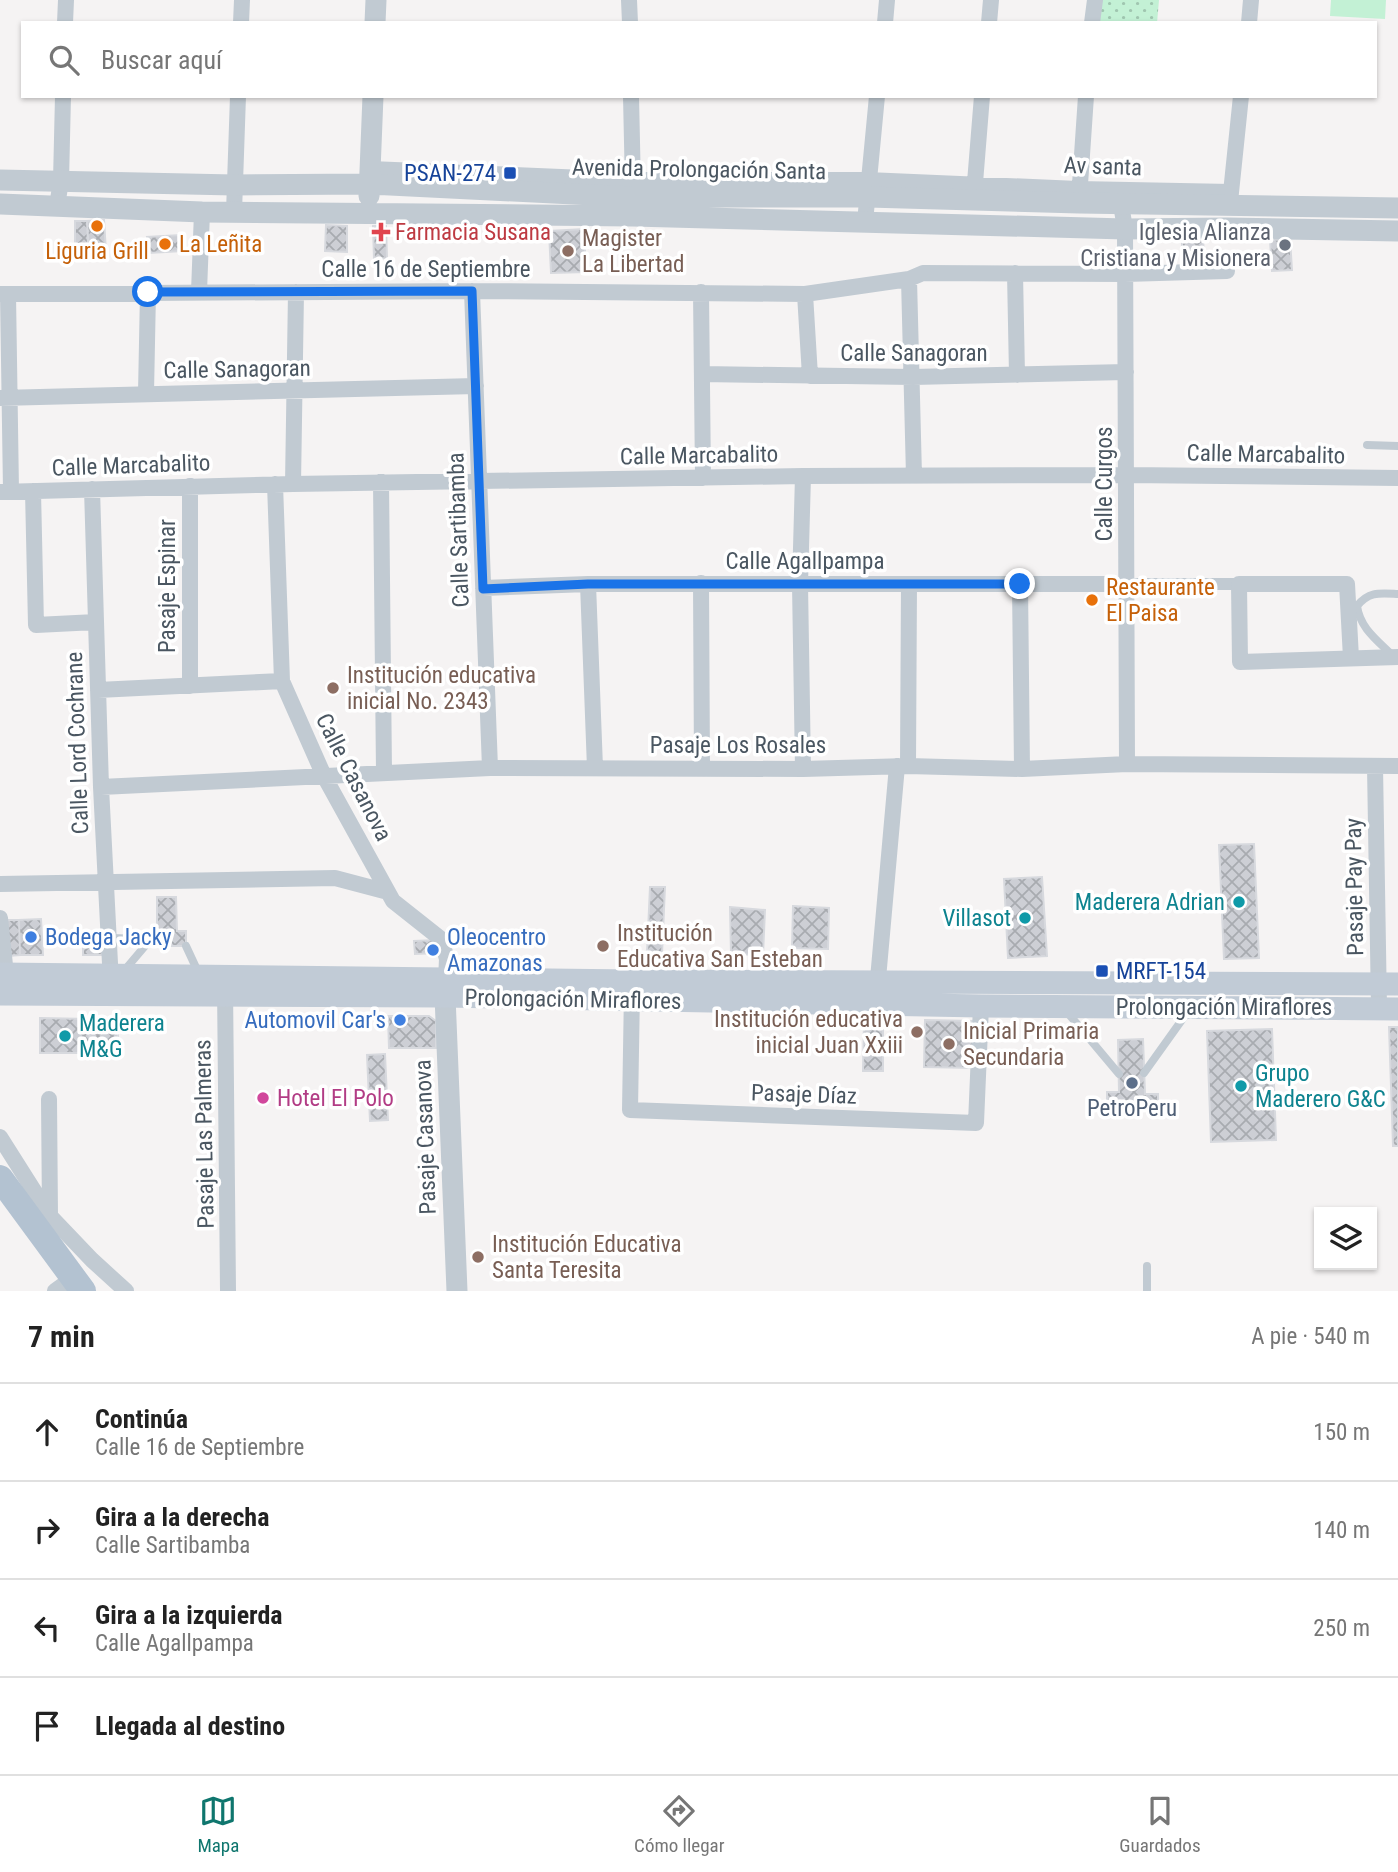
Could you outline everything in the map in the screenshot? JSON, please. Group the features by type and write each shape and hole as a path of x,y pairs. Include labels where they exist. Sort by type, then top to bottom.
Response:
{"main road":[{"name":"Prolongación Miraflores","path":"3,984 114,982 201,976 225,986"},
{"name":"Prolongación Miraflores","path":"114,982 225,986 877,994 1191,983 1388,984"},
{"name":"Prolongación Miraflores","path":"877,994 981,1006 1388,1008"},
{"path":"0,1178 67,1287"},
{"path":"0,1205 67,1287"}],"street":[{"path":"65,21 66,0"},
{"path":"241,21 242,0"},
{"path":"375,21 376,0"},
{"path":"629,0 630,21"},
{"path":"885,21 887,0"},
{"path":"989,21 991,0"},
{"path":"1092,21 1095,0"},
{"path":"1249,21 1251,0"},
{"path":"57,206 61,181 63,98"},
{"path":"234,212 238,98"},
{"path":"369,213 373,98"},
{"path":"631,98 633,197"},
{"path":"865,222 877,98"},
{"path":"974,193 982,98"},
{"path":"1079,196 1086,98"},
{"path":"1227,228 1241,98"},
{"name":"Avenida Prolongación Santa","path":"0,180 234,185 370,177 633,197 865,222 1125,229 1398,231"},
{"name":"Avenida Prolongación Santa","path":"0,204 202,212 369,213 633,197 868,188 1079,196 1121,204 1230,199 1398,208"},
{"name":"Av santa","path":"1079,196 1230,199"},
{"name":"Calle Curgos","path":"1121,204 1125,229 1127,764"},
{"path":"199,292 202,212"},
{"name":"Calle 16 de Septiembre","path":"4,294 472,291 805,294 909,279 923,272 1125,274 1227,271"},
{"path":"1015,273 1017,375"},
{"path":"909,279 914,476"},
{"name":"Calle Sartibamba","path":"472,291 490,768"},
{"path":"146,393 148,292"},
{"path":"293,484 296,292"},
{"path":"701,292 704,478"},
{"path":"4,294 6,492"},
{"path":"805,294 810,376"},
{"name":"Calle Sanagoran","path":"702,374 913,377 1126,372"},
{"name":"Calle Sanagoran","path":"5,397 476,386"},
{"path":"803,476 800,584 803,769"},
{"name":"Calle Marcabalito","path":"6,492 275,484 803,476 1398,478"},
{"path":"381,482 384,773"},
{"name":"Calle Casanova","path":"275,484 282,681 324,776 393,901 442,939 447,959 446,988"},
{"name":"Pasaje Espinar","path":"190,486 190,686"},
{"name":"Calle Lord Cochrane","path":"92,489 101,787 114,982"},
{"path":"33,491 36,625 96,622"},
{"path":"701,583 702,768"},
{"name":"Calle Agallpampa","path":"483,589 588,584 701,583 1127,584"},
{"path":"588,584 594,768"},
{"path":"877,994 903,766 909,584"},
{"path":"1020,584 1022,769"},
{"path":"1127,584 1347,584 1351,658"},
{"path":"1239,584 1240,662 1396,657"},
{"path":"98,690 282,681"},
{"name":"Pasaje Los Rosales","path":"101,787 490,768 803,769 903,766 1022,769 1127,764 1398,766"},
{"name":"Pasaje Pay Pay","path":"1375,766 1388,1008"},
{"path":"0,884 335,878 388,892"},
{"path":"0,918 3,984"},
{"name":"Pasaje Las Palmeras","path":"225,986 229,1291"},
{"name":"Pasaje Casanova","path":"446,988 457,1291"},
{"name":"Pasaje Díaz","path":"632,991 630,1110 976,1123 981,1006"},
{"path":"49,1099 50,1216"},
{"path":"0,1137 50,1216 126,1291"}],"lane":[{"path":"1367,445 1398,446"},
{"path":"1396,657 1363,626 1358,619 1357,606 1363,598 1372,593 1398,594"},
{"path":"109,938 151,940 114,982"},
{"path":"186,946 201,976"},
{"path":"1144,1073 1191,1007 1191,983"},
{"path":"1063,1007 1119,1074"},
{"path":"1147,1266 1147,1291"}],"green space":[{"path":"1095,0 1159,0 1157,21 1092,21"},
{"path":"1331,0 1386,0 1385,19 1330,16"}],"building":[{"path":"104,220 106,252 89,253 87,221"},
{"path":"75,221 87,221 88,244 75,244"},
{"path":"326,225 347,226 347,252 325,251"},
{"path":"373,226 386,226 387,258 374,259"},
{"name":"Magister La Libertad","path":"584,229 586,272 551,273 549,231"},
{"name":"La Leñita","path":"181,235 182,251 149,253 147,237"},
{"path":"1182,238 1203,238 1204,256 1182,256"},
{"path":"1290,239 1292,270 1272,271 1270,240"},
{"name":"Maderera Adrian","path":"1254,844 1259,958 1224,959 1219,845"},
{"name":"Villasot","path":"1042,877 1047,956 1008,958 1004,879"},
{"path":"650,887 665,887 662,954 647,953"},
{"path":"157,897 176,897 177,931 186,931 186,946 151,946 150,932 157,932"},
{"path":"793,906 829,908 828,949 792,948"},
{"path":"730,907 765,910 763,955 731,954"},
{"name":"Bodega Jacky","path":"41,919 43,955 20,955 19,920"},
{"path":"6,920 19,920 20,955 8,956"},
{"path":"437,940 437,953 415,954 414,941"},
{"path":"83,941 103,941 104,955 83,955"},
{"path":"388,1016 429,1016 436,1021 436,1048 389,1048"},
{"name":"Maderera M&G","path":"40,1018 89,1019 90,1053 40,1053"},
{"path":"118,1018 118,1053 90,1053 89,1019"},
{"name":"Inicial Primaria Secundaria","path":"925,1020 974,1021 974,1068 924,1067"},
{"path":"864,1021 883,1022 883,1071 863,1071"},
{"path":"1389,1027 1398,1027 1398,1146 1393,1146"},
{"name":"Grupo Maderero G&C","path":"1272,1029 1276,1140 1211,1142 1207,1031"},
{"name":"PetroPeru","path":"1143,1039 1145,1094 1158,1094 1158,1109 1107,1110 1107,1092 1119,1092 1118,1040"},
{"path":"385,1054 388,1120 370,1121 367,1055"}],"place":[{"name":"PSAN-274","path":"510,173"},
{"name":"Liguria Grill","path":"97,226"},
{"name":"Farmacia Susana","path":"381,232"},
{"name":"La Leñita","path":"165,244"},
{"name":"Iglesia Alianza Cristiana y Misionera","path":"1285,245"},
{"name":"Magister La Libertad","path":"568,251"},
{"name":"Restaurante El Paisa","path":"1092,600"},
{"name":"Institución educativa inicial No. 2343","path":"333,688"},
{"name":"Maderera Adrian","path":"1239,902"},
{"name":"Villasot","path":"1025,918"},
{"name":"Bodega Jacky","path":"31,937"},
{"name":"Institución Educativa San Esteban","path":"603,946"},
{"name":"Oleocentro Amazonas","path":"433,950"},
{"name":"MRFT-154","path":"1102,971"},
{"name":"Automovil Car's","path":"400,1020"},
{"name":"Institución educativa inicial Juan Xxiii","path":"917,1032"},
{"name":"Maderera M&G","path":"65,1036"},
{"name":"Inicial Primaria Secundaria","path":"949,1044"},
{"name":"PetroPeru","path":"1132,1083"},
{"name":"Grupo Maderero G&C","path":"1241,1086"},
{"name":"Hotel El Polo","path":"263,1098"},
{"name":"Institución Educativa Santa Teresita","path":"478,1257"}],"route":[{"path":"148,292 472,291 483,589 588,584 1020,584"}]}
